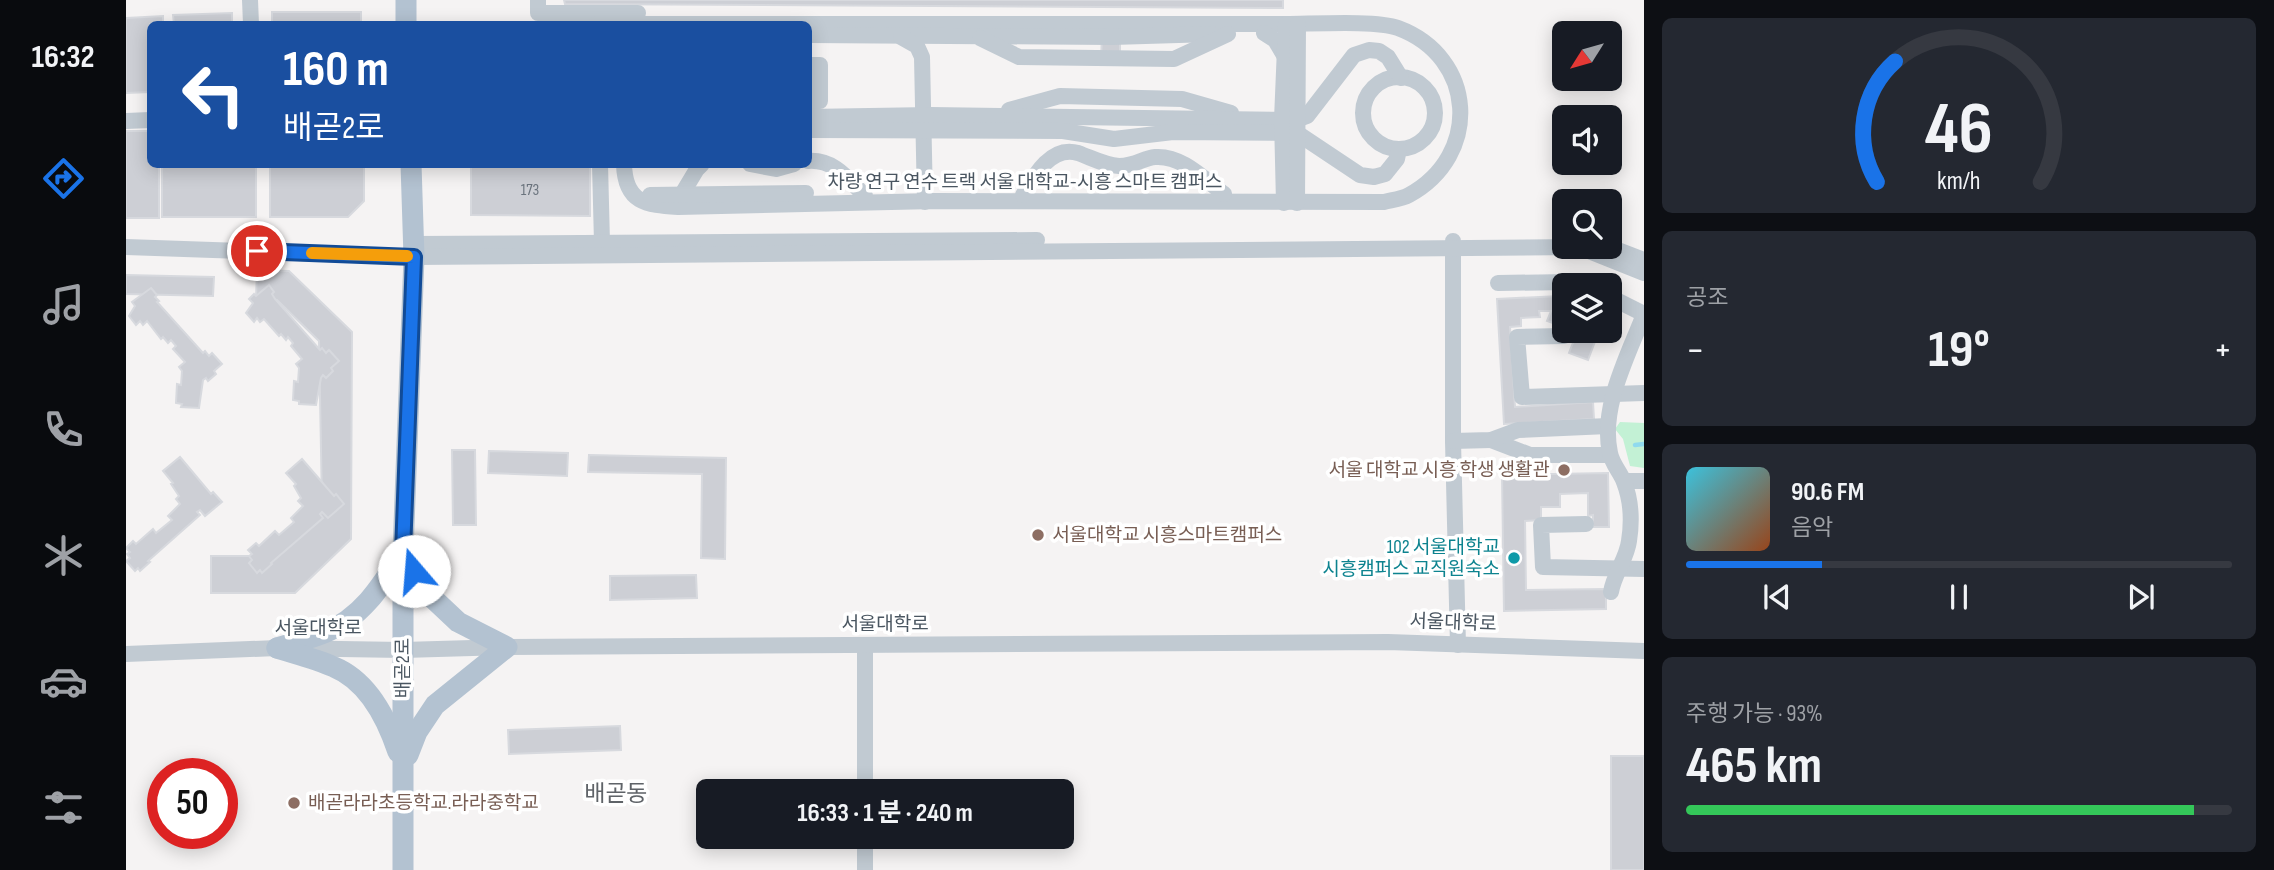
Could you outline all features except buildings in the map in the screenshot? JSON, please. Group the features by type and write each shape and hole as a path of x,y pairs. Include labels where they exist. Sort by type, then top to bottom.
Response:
{"main road":[{"path":"406,0 406,21"},
{"name":"배곧2로","path":"403,870 403,552 414,250 411,168"},
{"path":"277,648 326,633 362,610 403,552 424,590 458,622 507,647 435,705 417,732 403,767"},
{"path":"277,648 337,668 369,694 390,726 403,767"}],"street":[{"path":"250,0 251,21"},
{"path":"538,0 538,13 677,13"},
{"path":"630,168 640,188 653,196 831,193 929,198 1224,194 1291,198 1384,194 1402,190 1419,179 1434,164 1448,140 1453,117 1450,90 1436,64 1417,44 1394,34 1374,30 1185,23 812,24"},
{"path":"812,35 1112,37 1264,33 1292,29"},
{"path":"1291,198 1285,57 1292,29"},
{"path":"1289,126 1292,29"},
{"path":"1264,33 1275,40 1285,57"},
{"path":"975,36 1019,57 1174,59 1228,34"},
{"path":"812,45 851,45 866,35"},
{"path":"899,35 917,46 922,57 929,198"},
{"path":"927,123 930,56 934,48 950,36"},
{"path":"812,117 1063,131 1115,139 1173,132 1289,126 1307,116 1354,55 1370,50 1379,51 1388,57 1401,78"},
{"path":"812,65 820,65 820,101 812,101"},
{"path":"1401,78 1420,84 1428,93 1435,116 1426,137 1417,145 1399,149 1383,145 1373,138 1366,129 1363,117 1368,94 1386,80 1401,78"},
{"path":"812,130 927,123 958,116 1250,118 1289,126 1360,175 1374,177 1385,174 1397,159 1399,149"},
{"path":"126,121 147,120"},
{"path":"1023,195 1037,171 1046,162 1060,154 1076,153 1094,161 1117,166 1138,165 1154,157 1178,160 1224,194"},
{"path":"812,161 834,165 865,196"},
{"path":"600,168 602,243"},
{"name":"차량 연구 연수 트랙 서울 대학교-시흥 스마트 캠퍼스","path":"629,168 626,187 636,197 658,205 678,207 929,198 1291,198"},
{"path":"682,194 698,168"},
{"path":"126,247 414,250 1453,243 1552,238"},
{"path":"414,250 602,243 1453,243 1580,247 1644,273"},
{"path":"1453,243 1453,441 1458,645"},
{"path":"1622,252 1644,260"},
{"path":"1498,283 1552,282"},
{"path":"1611,592 1629,543 1630,502 1624,481 1610,455 1608,426 1615,392 1644,314 1622,303"},
{"path":"1552,336 1517,337 1521,397 1644,393"},
{"path":"1453,441 1491,440 1518,430 1608,426"},
{"path":"1491,440 1530,456 1610,455"},
{"path":"1624,481 1644,481"},
{"path":"1586,524 1541,526 1543,567 1644,569"},
{"name":"서울대학로","path":"126,654 277,648 403,650 507,647 1388,642 1644,651"},
{"path":"865,645 865,779"},
{"path":"865,849 865,870"}],"green space":[{"path":"1620,422 1644,423 1644,468 1630,466 1623,439 1615,429"}],"waterway":[{"path":"1635,445 1644,444"}],"slow traffic":[{"path":"312,253 407,256"}],"place":[{"name":"서울 대학교 시흥 학생 생활관","path":"1564,470"},
{"name":"서울대학교 시흥스마트캠퍼스","path":"1038,535"},
{"name":"102 서울대학교 시흥캠퍼스 교직원숙소","path":"1514,558"},
{"name":"배곧라라초등학교.라라중학교","path":"294,803"}],"district":[{"name":"배곧동","path":"616,794"}],"route":[{"path":"257,251 414,257 403,552 414,571"}]}
